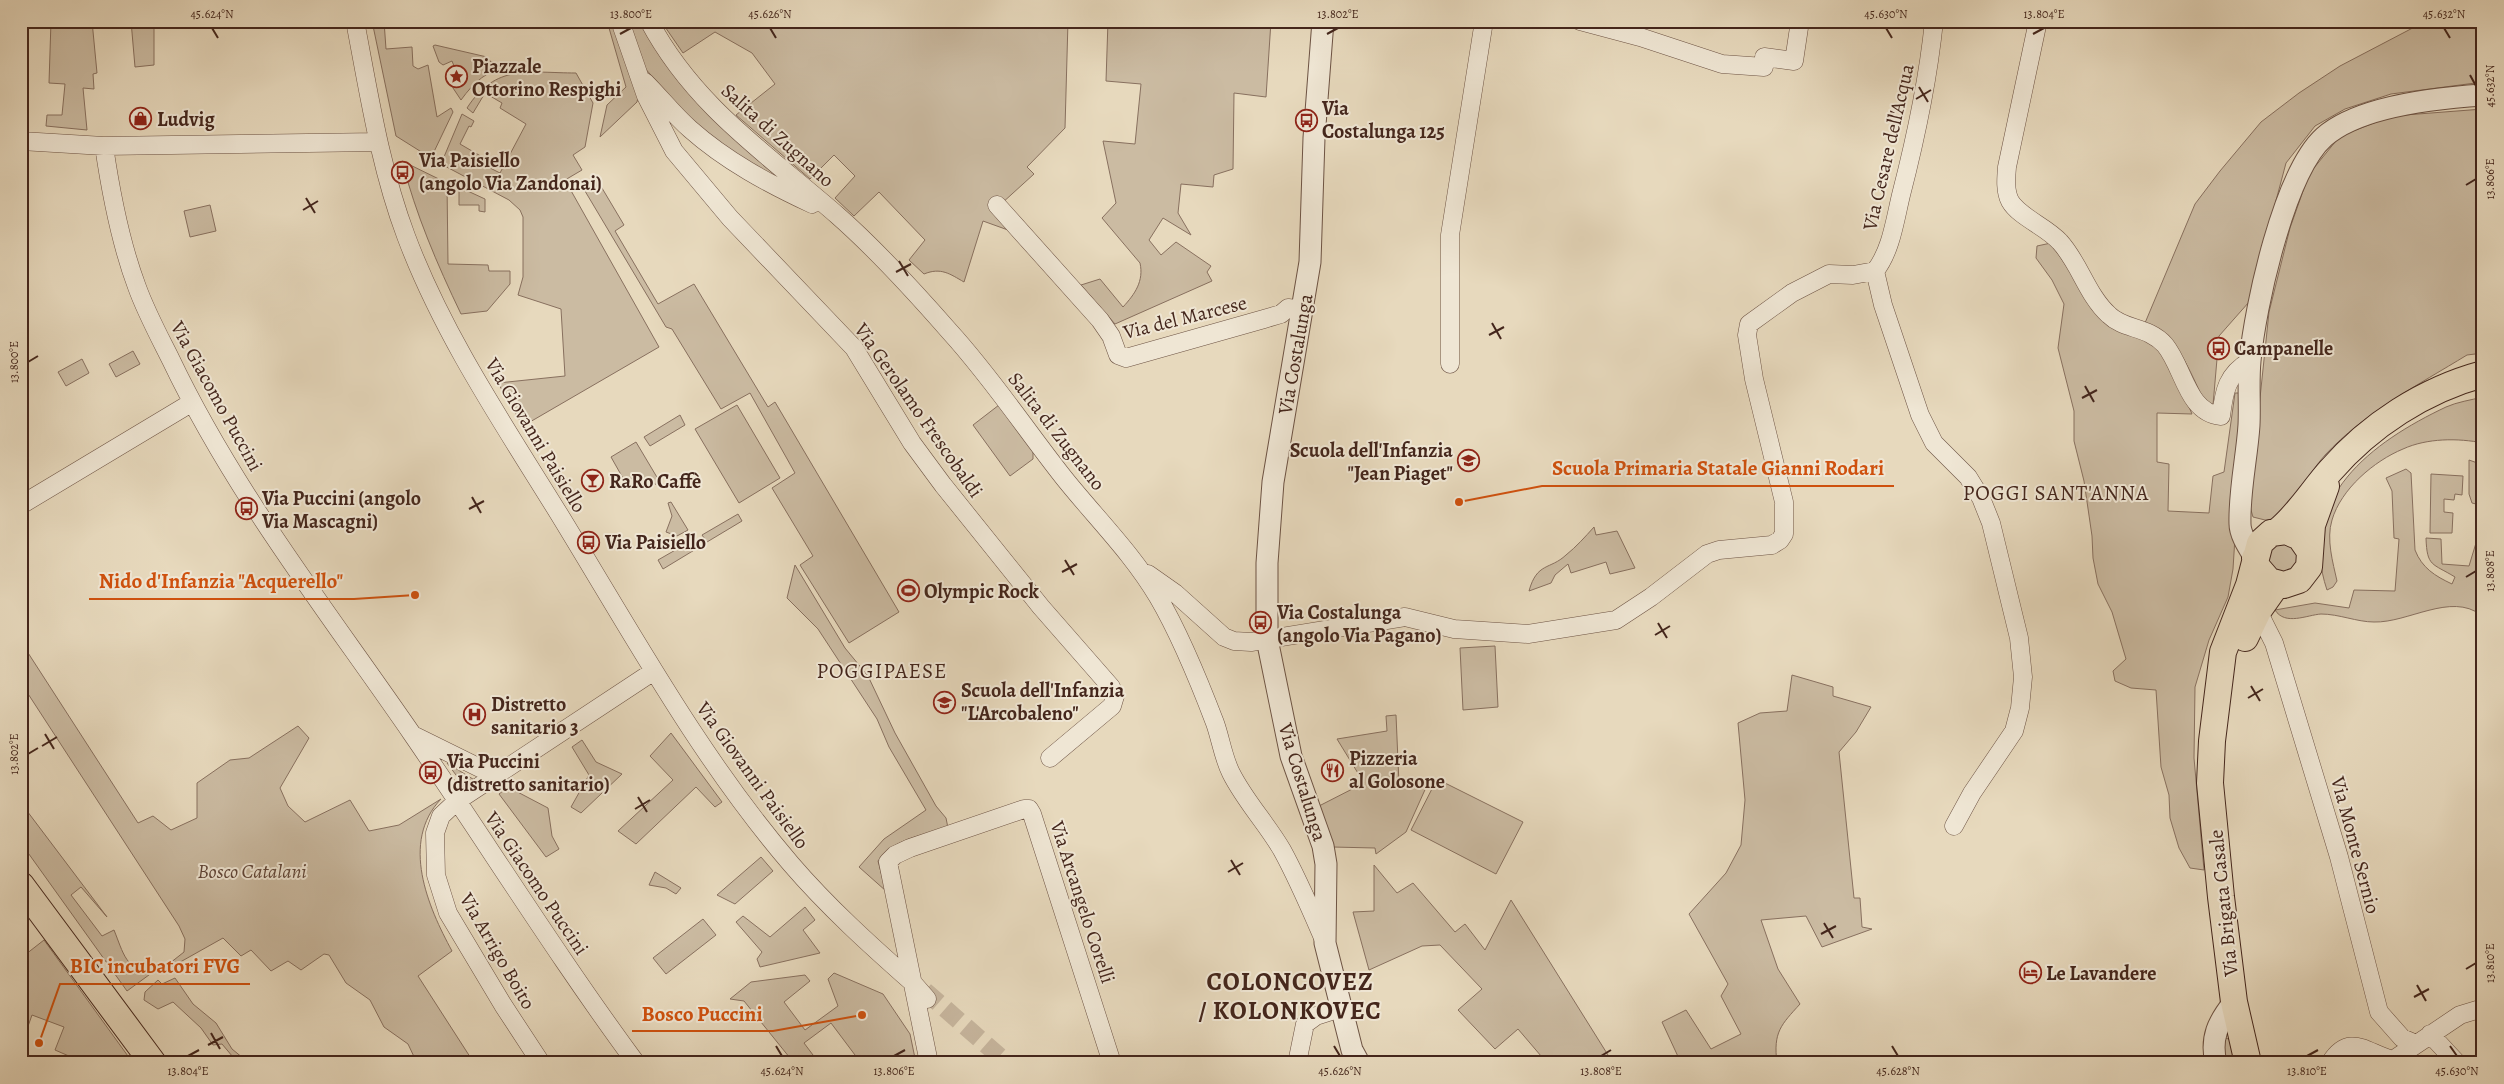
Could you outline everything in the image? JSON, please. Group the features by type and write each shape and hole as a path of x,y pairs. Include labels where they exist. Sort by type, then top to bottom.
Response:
{"main road":[{"name":"Via Brigata Casale","path":"2248,1063 2234,1002 2210,784 2212,741 2223,652 2249,586 2260,543 2290,522 2309,495 2341,459 2368,433 2399,412 2445,387 2483,374"},
{"name":"Via Brigata Casale","path":"2212,741 2234,664 2252,622 2277,584 2291,584 2304,574 2309,567 2312,525 2324,491 2341,459"},
{"path":"2274,532 2293,532 2300,537 2309,550"},
{"path":"2255,558 2262,575 2277,584"},
{"path":"21,885 153,1063"}],"street":[{"name":"Via Giovanni Paisiello","path":"355,21 378,142 400,219 417,264 436,304 486,394 654,671 707,753 789,862 818,894 921,991"},
{"name":"Via Gerolamo Frescobaldi","path":"620,21 638,74 661,127 686,166 760,250 854,348 912,444 943,485 1041,607 1111,687 1115,696 1112,706 1050,758"},
{"name":"Salita di Zugnano","path":"649,21 672,59 712,108 760,152 838,216 896,272 951,333 995,384 1066,480 1139,568 1158,597 1202,690 1231,773 1258,818 1281,849 1325,943"},
{"name":"Via Costalunga","path":"1323,21 1314,138 1310,262 1273,482 1267,563 1267,639 1291,756 1311,809 1326,864 1325,943 1352,1050 1359,1063"},
{"path":"1450,364 1450,236 1484,21"},
{"path":"1580,21 1722,64 1764,67 1764,57 1794,61 1800,21"},
{"name":"Via Cesare dell'Acqua","path":"1875,271 1883,261 1921,116 1929,72 1934,21"},
{"path":"2038,21 2007,168 2007,192 2011,202 2017,210 2049,230 2062,245 2097,301 2109,316 2122,324 2132,325 2148,332 2163,344 2177,362 2197,406 2204,412 2221,416 2228,381 2237,368 2250,361"},
{"name":"Via Gerolamo Frescobaldi","path":"638,74 690,128 719,152 780,189 838,216"},
{"path":"2252,622 2241,628 2239,620 2253,581 2255,558 2240,525 2249,424 2250,361 2260,296 2278,232 2299,170 2311,151 2335,129 2363,115 2396,106 2483,95"},
{"path":"21,141 104,146 378,142"},
{"name":"Via Giacomo Puccini","path":"104,146 119,227 137,287 191,403 216,448 299,573 413,734 535,920 635,1063"},
{"name":"Via del Marcese","path":"997,205 1089,307 1111,336 1118,355 1126,358 1281,314 1288,308 1303,310"},
{"path":"1139,568 1175,593 1224,637 1234,641 1251,642 1405,617 1454,629 1528,634 1616,620 1651,597 1707,554 1719,550 1772,545 1780,540 1784,534 1784,502 1754,379 1748,335 1749,324 1792,293 1830,274 1853,275 1875,271 1883,305 1920,415 1934,443 1968,478 1981,498 1991,523 2020,638 2023,677 2020,708 2014,731 1972,793 1954,826"},
{"path":"21,505 191,403"},
{"path":"2242,497 2246,515 2252,526 2274,532"},
{"name":"Via Monte Sernio","path":"2252,622 2260,635 2274,643 2339,857 2379,1012 2402,1038 2423,1039 2456,1063"},
{"name":"Via Arrigo Boito","path":"541,1063 503,1005 448,913 436,875 435,833 441,816 457,801 654,671"},
{"path":"413,734 496,776"},
{"name":"Via Arcangelo Corelli","path":"929,1063 921,991 902,931 888,862 895,855 910,848 1024,809 1029,809 1112,1063"},
{"path":"2216,1063 2213,1039 2222,1017 2234,1002"},
{"path":"1297,1063 1305,1024 1316,1016 1341,1008"},
{"path":"2330,1063 2343,1048 2357,1045 2393,1060 2460,1014 2483,1008"}],"green space":[{"path":"51,21 92,21 97,73 93,74 94,89 83,88 87,130 46,126 47,115 62,115 65,84 49,83"},
{"path":"131,21 154,21 154,65 135,67"},
{"path":"372,21 384,21 386,49 412,47 413,66 418,69 428,65 437,117 451,108 453,112 431,158 396,136"},
{"path":"607,21 613,21 638,97 637,102 600,137 607,105 626,87"},
{"path":"629,21 639,21 669,68 687,90 725,130 788,186 711,138 678,106 643,66"},
{"path":"661,21 1068,21 1065,128 1027,167 1034,174 1001,204 1008,230 983,221 964,282 940,271 924,274 909,260 925,240 879,192 854,216 835,198 855,176 834,155 810,179 736,115 775,84 752,53 715,32 683,53"},
{"path":"1108,21 1271,21 1266,97 1234,93 1233,169 1214,175 1213,187 1181,184 1178,213 1191,235 1163,218 1149,240 1161,255 1176,242 1211,266 1207,272 1212,281 1115,324 1081,285 1100,279 1123,307 1138,287 1141,276 1140,263 1102,218 1116,203 1103,141 1135,144 1141,84 1106,81"},
{"path":"2426,21 2483,21 2483,82 2391,94 2345,109 2315,126 2286,163 2249,302 2219,336 2213,405 2204,400 2188,366 2174,345 2166,335 2145,323 2195,204 2261,122 2299,93 2340,66"},
{"path":"433,46 487,57 491,62 510,66 494,70 482,78 461,100 453,88 450,75 456,71 452,61 443,65 439,62"},
{"path":"529,72 576,73 593,103 585,147 573,155 582,170 565,180 659,347 523,426 498,383 565,376 561,309 518,295 523,277 523,217 520,210 509,200 441,164 462,114 474,121 471,127 469,126 460,144 484,158 482,164 500,173 526,124 500,108 502,103 485,93 473,113 467,108 478,94 502,77"},
{"path":"2483,109 2483,353 2467,355 2392,400 2357,426 2340,440 2319,462 2281,518 2265,520 2253,517 2249,503 2269,312 2290,228 2309,174 2340,136 2392,116"},
{"path":"402,161 447,183 448,264 488,265 489,271 510,271 510,284 487,311 461,314 428,239"},
{"path":"596,178 624,225 615,231 658,304 694,284 768,407 775,402 899,612 849,643 800,565 813,556 772,488 795,473 750,393 721,409 672,329 666,327 582,186"},
{"path":"459,187 485,199 485,212 479,211 479,205 459,205"},
{"path":"210,205 216,231 190,237 184,211"},
{"path":"2051,243 2099,315 2145,337 2167,356 2192,414 2157,413 2157,462 2169,464 2168,511 2209,513 2213,476 2224,472 2235,393 2244,393 2233,569 2228,597 2209,640 2195,687 2194,758 2204,870 2190,868 2179,848 2170,818 2169,795 2161,767 2156,690 2131,688 2115,681 2113,671 2126,659 2112,612 2098,584 2093,558 2092,536 2084,481 2074,441 2074,411 2058,348 2064,304 2052,280 2036,258 2037,246"},
{"path":"133,351 140,364 116,377 109,364"},
{"path":"82,359 89,373 66,386 58,372"},
{"path":"2483,397 2483,443 2443,440 2412,445 2381,461 2360,477 2351,487 2336,509 2330,527 2332,559 2337,581 2333,587 2327,590 2320,557 2322,528 2332,501 2347,477 2368,456 2392,437 2418,421 2450,405"},
{"path":"737,405 780,478 739,503 695,429"},
{"path":"999,405 1033,451 1033,459 1010,476 973,425"},
{"path":"680,415 685,425 650,446 644,437"},
{"path":"636,442 661,484 659,486 642,477 624,480 611,457"},
{"path":"2469,460 2483,465 2480,505 2472,503 2469,494"},
{"path":"2406,469 2411,473 2415,550 2425,567 2435,574 2452,584 2455,577 2432,563 2428,554 2426,538 2441,539 2442,564 2469,566 2483,520 2483,632 2481,615 2469,609 2456,607 2443,607 2401,618 2374,622 2328,614 2290,619 2279,615 2275,610 2315,603 2349,608 2354,590 2395,591 2399,539 2394,538 2392,491 2386,478"},
{"path":"2431,474 2463,476 2462,495 2455,494 2454,500 2444,499 2444,512 2453,513 2452,533 2430,533"},
{"path":"671,502 688,530 677,536 666,532 672,516 668,503"},
{"path":"738,514 742,521 707,542 702,535"},
{"path":"1594,527 1596,535 1617,531 1635,568 1610,574 1606,562 1571,573 1568,564 1555,575 1551,583 1529,591 1532,582 1540,571 1560,560"},
{"path":"691,541 696,549 663,569 658,560"},
{"path":"2291,543 2299,558 2291,572 2271,571 2266,551 2269,546"},
{"path":"795,565 845,648 868,676 895,733 936,806 946,818 948,828 900,843 891,848 878,861 886,891 859,867 884,839 926,810 889,747 877,719 818,629 787,598"},
{"name":"Bosco Catalani","path":"21,642 138,823 153,816 171,830 197,818 197,783 230,760 249,758 298,726 309,738 280,788 288,806 305,822 350,800 369,831 399,825 441,799 429,816 422,835 420,854 422,875 427,895 434,915 452,951 418,976 474,1063 417,1063 408,1044 384,1027 370,1000 346,983 329,955 324,954 301,970 288,961 271,971 251,950 241,956 223,938 166,970 165,967 184,952 185,939 179,926 21,683"},
{"path":"1495,646 1498,707 1463,710 1460,648"},
{"path":"1792,675 1833,687 1833,696 1871,707 1856,732 1839,752 1854,898 1860,898 1862,927 1872,929 1822,947 1806,916 1761,920 1778,969 1800,1004 1780,1030 1776,1044 1777,1063 1681,1063 1662,1022 1686,1010 1711,1049 1741,1034 1721,996 1728,984 1689,914 1726,873 1741,845 1745,800 1738,723 1760,713 1787,711"},
{"path":"1396,715 1399,784 1428,783 1406,832 1376,854 1375,848 1332,847 1319,806 1364,783 1337,739 1387,731 1386,716"},
{"path":"671,733 722,802 715,807 696,787 636,844 618,831 673,780 650,756"},
{"path":"582,740 596,762 622,774 581,813 571,807 589,775 572,747"},
{"path":"447,763 476,781 465,787"},
{"path":"1437,779 1523,822 1496,874 1411,830"},
{"path":"508,787 548,808 552,836 559,849 546,857 499,794"},
{"path":"21,803 107,917 81,887 71,895 102,936 114,930 123,953 131,965 137,969 153,972 127,991 21,843"},
{"path":"761,857 773,871 735,904 717,895"},
{"path":"1374,865 1397,893 1413,883 1455,932 1465,924 1485,950 1511,900 1613,1063 1547,1063 1518,1029 1495,1049 1458,1010 1482,989 1440,945 1422,946 1369,970 1353,912 1374,911"},
{"path":"655,872 681,888 676,894 666,888 649,885"},
{"path":"805,907 815,920 803,930 820,953 760,967 757,959 762,952 736,922 743,916 770,937"},
{"path":"703,919 716,935 666,974 653,958"},
{"path":"44,940 133,1063 85,1063 55,1050 64,1027 32,1015 21,1046 21,958"},
{"path":"834,973 883,994 910,1034 916,1063 861,1063 831,1023 804,1043 819,1063 794,1063 744,1001 730,999 751,982 805,975 810,981 784,1002 805,1030 838,1006 828,979"},
{"path":"175,978 193,1004 216,1023 232,1049 249,1063 238,1063 222,1044 213,1045 201,1028 173,1002 158,1009 144,1000 145,992 158,980 162,984"},
{"path":"2223,1038 2230,1039 2236,1063 2222,1063"}],"tunnel":[{"path":"925,991 1007,1063"}],"place":[{"name":"Piazzale Ottorino Respighi","path":"456,77"},
{"name":"Ludvig","path":"141,119"},
{"name":"Via Costalunga 125","path":"1306,120"},
{"name":"Via Paisiello (angolo Via Zandonai)","path":"403,172"},
{"name":"Campanelle","path":"2218,348"},
{"name":"Scuola dell'Infanzia \"Jean Piaget\"","path":"1469,461"},
{"name":"RaRo Caffè","path":"593,481"},
{"name":"Scuola Primaria Statale Gianni Rodari","path":"1459,502"},
{"name":"Via Puccini (angolo Via Mascagni)","path":"246,509"},
{"name":"Via Paisiello","path":"589,542"},
{"name":"Olympic Rock","path":"908,591"},
{"name":"Nido d'Infanzia \"Acquerello\"","path":"415,595"},
{"name":"Via Costalunga (angolo Via Pagano)","path":"1261,623"},
{"name":"Scuola dell'Infanzia \"L'Arcobaleno\"","path":"945,702"},
{"name":"Distretto sanitario 3","path":"475,715"},
{"name":"Pizzeria al Golosone","path":"1333,770"},
{"name":"Via Puccini (distretto sanitario)","path":"431,773"},
{"name":"Le Lavandere","path":"2030,973"},
{"name":"Bosco Puccini","path":"862,1015"},
{"name":"BIC incubatori FVG","path":"39,1043"}],"district":[{"name":"POGGI SANT'ANNA","path":"2056,493"},
{"name":"POGGIPAESE","path":"882,671"},
{"name":"COLONCOVEZ / KOLONKOVEC","path":"1290,996"}]}
